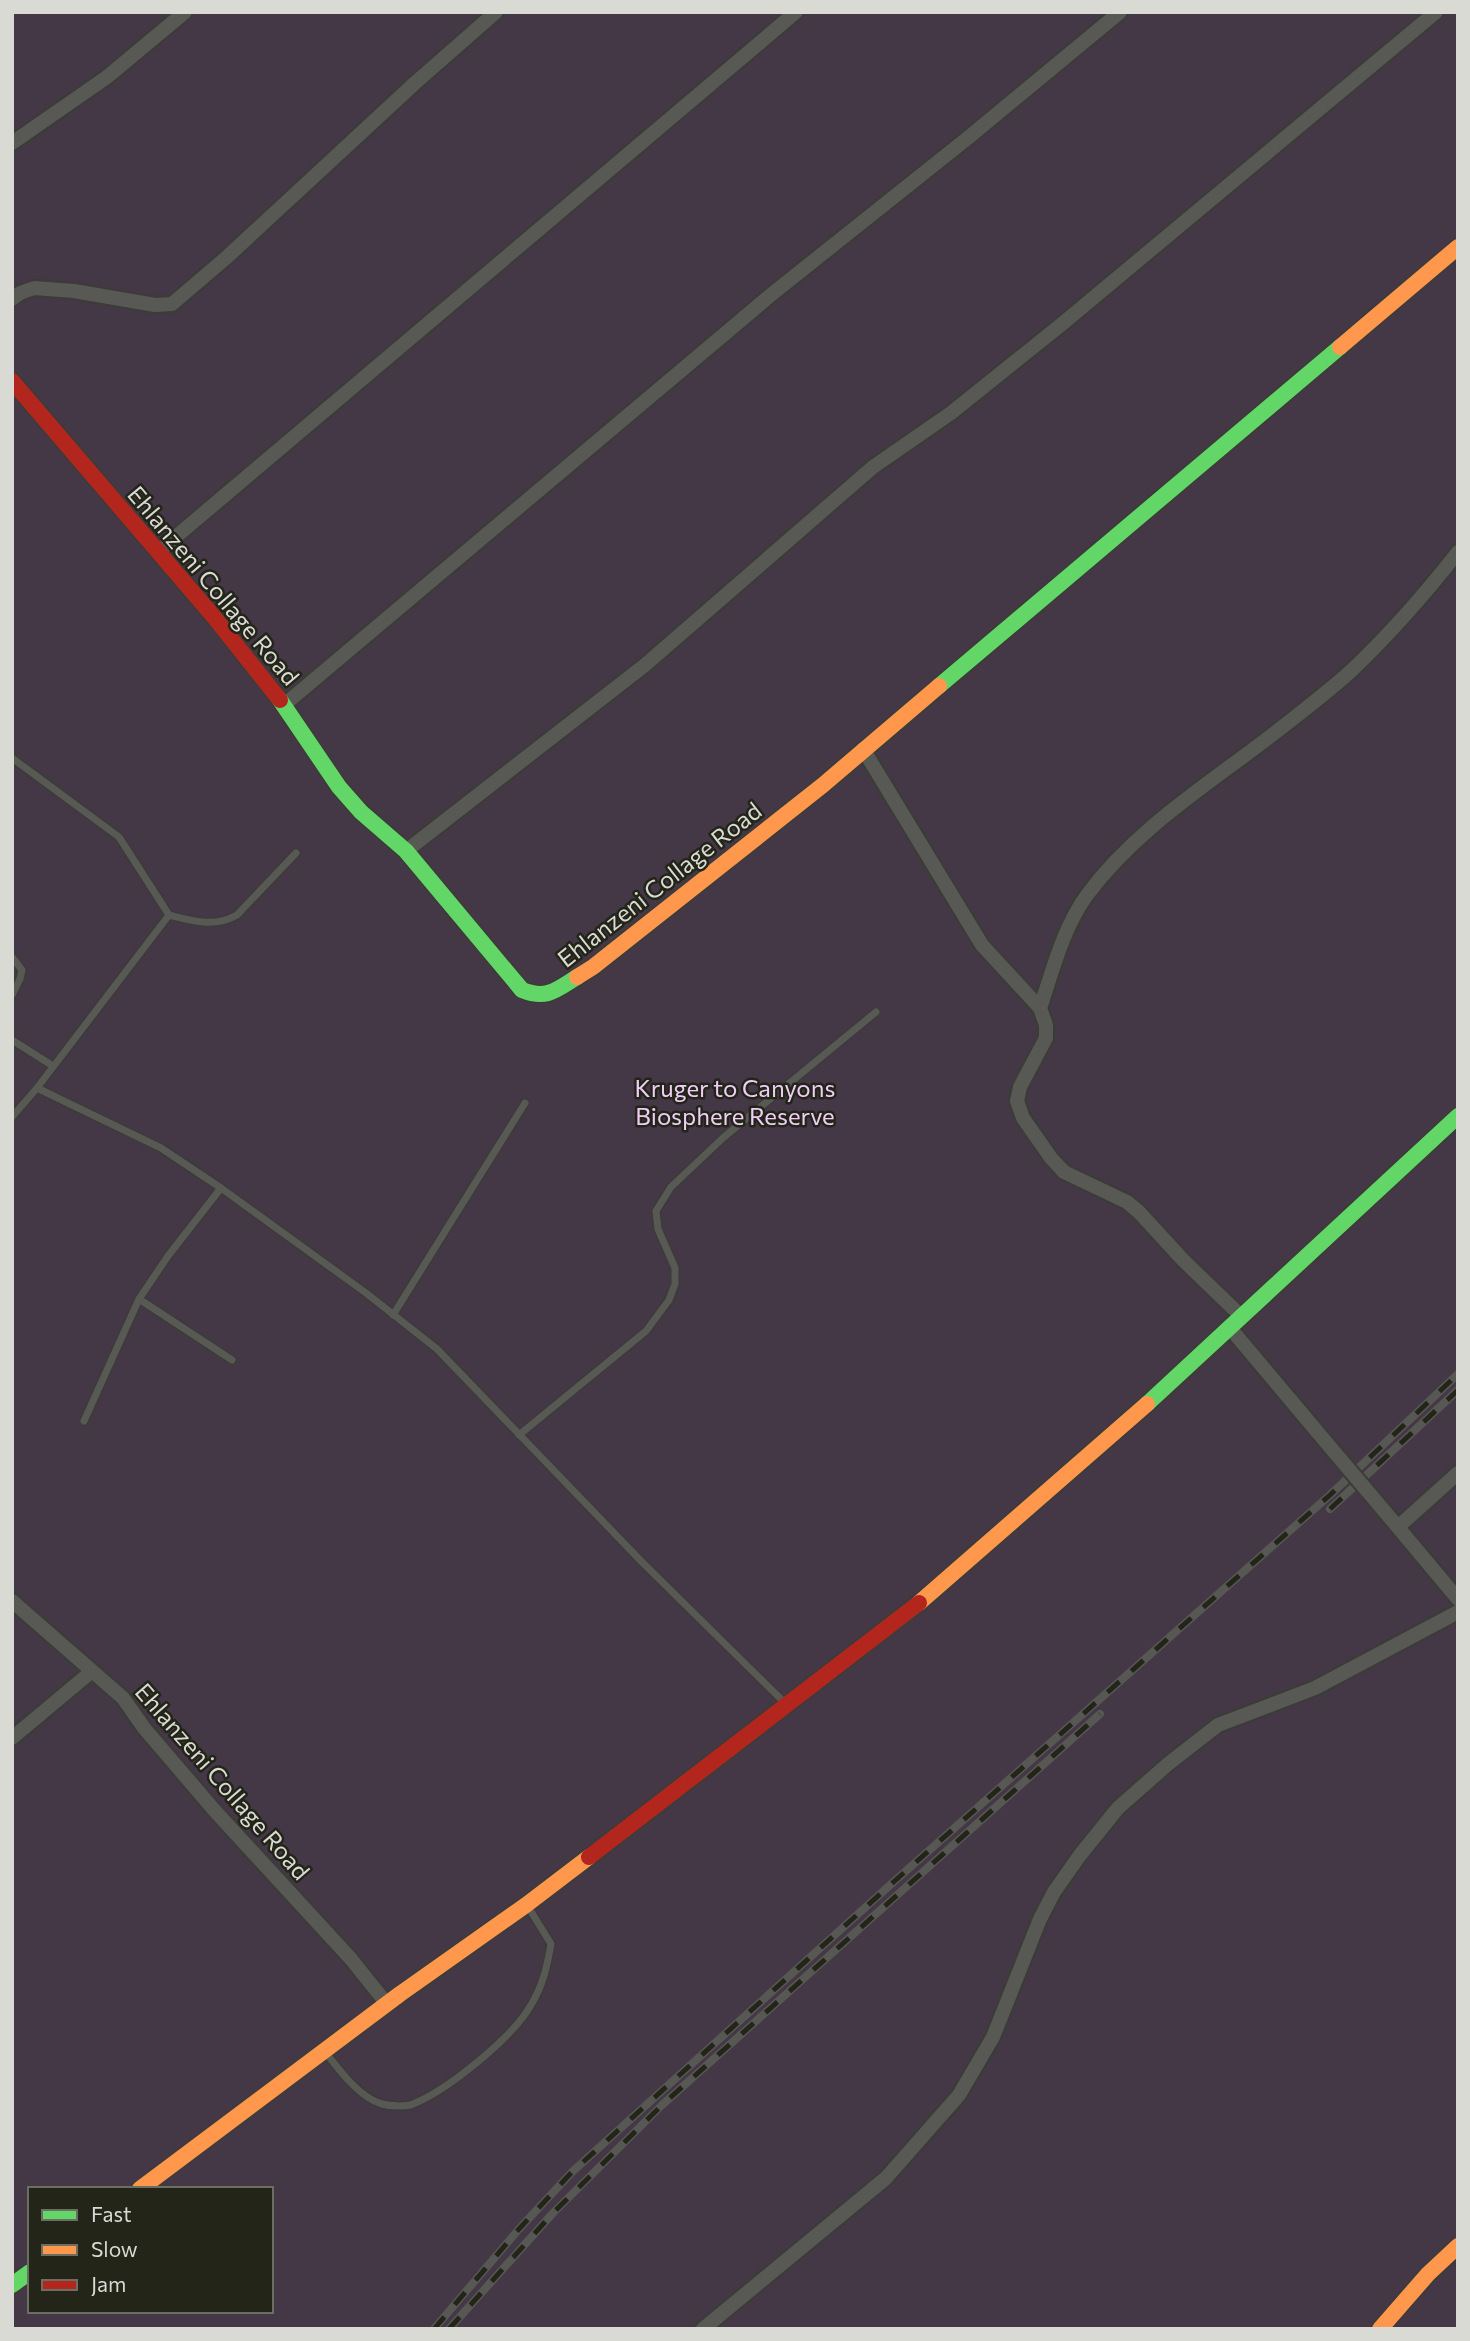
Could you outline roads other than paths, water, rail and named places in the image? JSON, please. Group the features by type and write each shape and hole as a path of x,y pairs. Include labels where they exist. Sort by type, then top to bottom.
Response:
{"street":[{"path":"12,143 107,77 185,12"},
{"path":"12,299 34,288 74,290 155,305 172,304 496,12"},
{"path":"159,551 796,12"},
{"path":"284,705 772,294 1120,12"},
{"path":"406,851 635,673 873,467 951,413 1062,324 1436,12"},
{"name":"Ehlanzeni Collage Road","path":"12,381 159,551 284,705 339,787 361,812 406,851 522,990 534,995 548,995 593,967 823,785 1458,247"},
{"path":"1040,1008 1071,922 1087,895 1133,845 1350,672 1430,588 1458,552"},
{"path":"863,749 982,945 1040,1008 1046,1025 1046,1038 1020,1087 1017,1101 1023,1118 1064,1172 1133,1207 1183,1260 1236,1323 1336,1454 1458,1599"},
{"path":"149,2186 324,2051 526,1905 789,1706 946,1580 1117,1432 1458,1116"},
{"path":"1398,1527 1458,1474"},
{"name":"Ehlanzeni Collage Road","path":"12,1601 122,1698 215,1811 351,1959 387,2004"},
{"path":"703,2329 886,2178 959,2095 993,2037 1040,1919 1080,1855 1118,1808 1218,1725 1315,1688 1458,1612"},
{"path":"12,1738 92,1672"},
{"path":"1380,2329 1428,2274 1458,2246"},
{"path":"12,2285 28,2273"}],"lane":[{"path":"12,758 119,837 169,915 209,924 226,922 237,915 296,853"},
{"path":"12,1117 169,915"},
{"path":"12,957 22,970 12,995"},
{"path":"519,1435 646,1331 669,1300 675,1284 675,1268 658,1228 656,1211 671,1187 724,1137 876,1012"},
{"path":"12,1040 53,1066"},
{"path":"37,1088 160,1148 221,1188 437,1349 642,1562 789,1706"},
{"path":"393,1315 525,1103"},
{"path":"84,1421 139,1299 168,1256 221,1188"},
{"path":"139,1299 232,1360"},
{"path":"324,2051 352,2085 380,2104 411,2106 462,2074 503,2040 530,2007 546,1975 551,1944 526,1905"}],"railway":[{"path":"434,2329 519,2229 572,2172 889,1886 1330,1495 1458,1374"},
{"path":"1330,1509 1458,1390"},
{"path":"449,2329 553,2213 662,2105 1100,1714"}],"park label":[{"name":"Kruger to Canyons Biosphere Reserve","path":"735,1101"}]}
